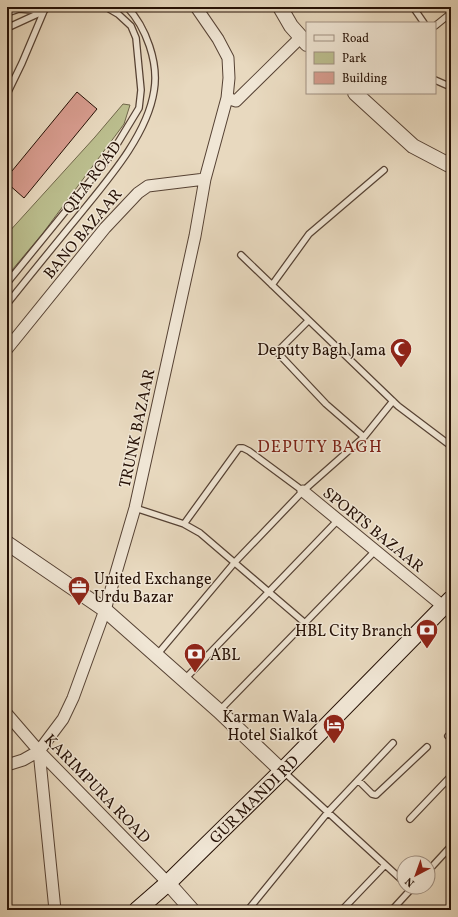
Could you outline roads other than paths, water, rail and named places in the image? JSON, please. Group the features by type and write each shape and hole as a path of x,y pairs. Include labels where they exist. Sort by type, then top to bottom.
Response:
{"main road":[{"name":"GUR MANDI RD","path":"137,910 168,883 449,607"}],"street":[{"name":"TRUNK BAZAAR","path":"39,751 63,720 73,698 105,610 135,508 195,236 205,179 227,98 229,78 228,58 218,39 196,7"},
{"path":"227,98 236,101 304,40 280,7"},
{"path":"356,94 413,146 451,166"},
{"name":"BANO BAZAAR","path":"7,349 105,228 138,193 148,186 205,179"},
{"name":"SPORTS BAZAAR","path":"303,491 449,607"},
{"path":"8,545 105,610 219,711 282,771"},
{"name":"KARIMPURA ROAD","path":"7,714 39,751 168,883"},
{"path":"7,765 23,760 39,751 55,910"},
{"path":"168,883 192,910"}],"lane":[{"name":"QILA ROAD","path":"7,283 108,159 138,108 141,90 136,38 130,26 118,14 106,7"},
{"name":"QILA ROAD","path":"7,304 120,165 146,118 154,91 153,64 144,32 137,18 127,7"},
{"path":"413,7 423,22"},
{"path":"7,14 19,9 45,9"},
{"path":"7,28 45,9"},
{"path":"7,94 45,9"},
{"path":"436,25 451,13"},
{"path":"436,80 451,87"},
{"path":"272,285 309,234 384,170"},
{"path":"241,255 393,401 451,446"},
{"path":"308,321 277,352 326,404 364,437"},
{"path":"156,656 235,562 303,491 364,437 393,401"},
{"path":"184,524 239,448 249,451 303,491"},
{"path":"135,508 184,524 200,534 235,562 305,623"},
{"path":"184,680 338,520"},
{"path":"219,711 376,550"},
{"path":"451,733 448,736 451,739"},
{"path":"248,910 328,812 393,743"},
{"path":"358,780 372,794 376,795 427,746"},
{"path":"282,771 396,875"},
{"path":"410,819 451,776"},
{"path":"436,862 451,846"},
{"path":"342,910 384,865"},
{"path":"392,910 406,895"}],"place":[{"name":"Deputy Bagh Jama","path":"401,368"},
{"name":"United Exchange Urdu Bazar","path":"79,606"},
{"name":"HBL City Branch","path":"427,650"},
{"name":"ABL","path":"195,674"},
{"name":"Karman Wala Hotel Sialkot","path":"334,744"}],"district":[{"name":"DEPUTY BAGH","path":"320,446"}]}
